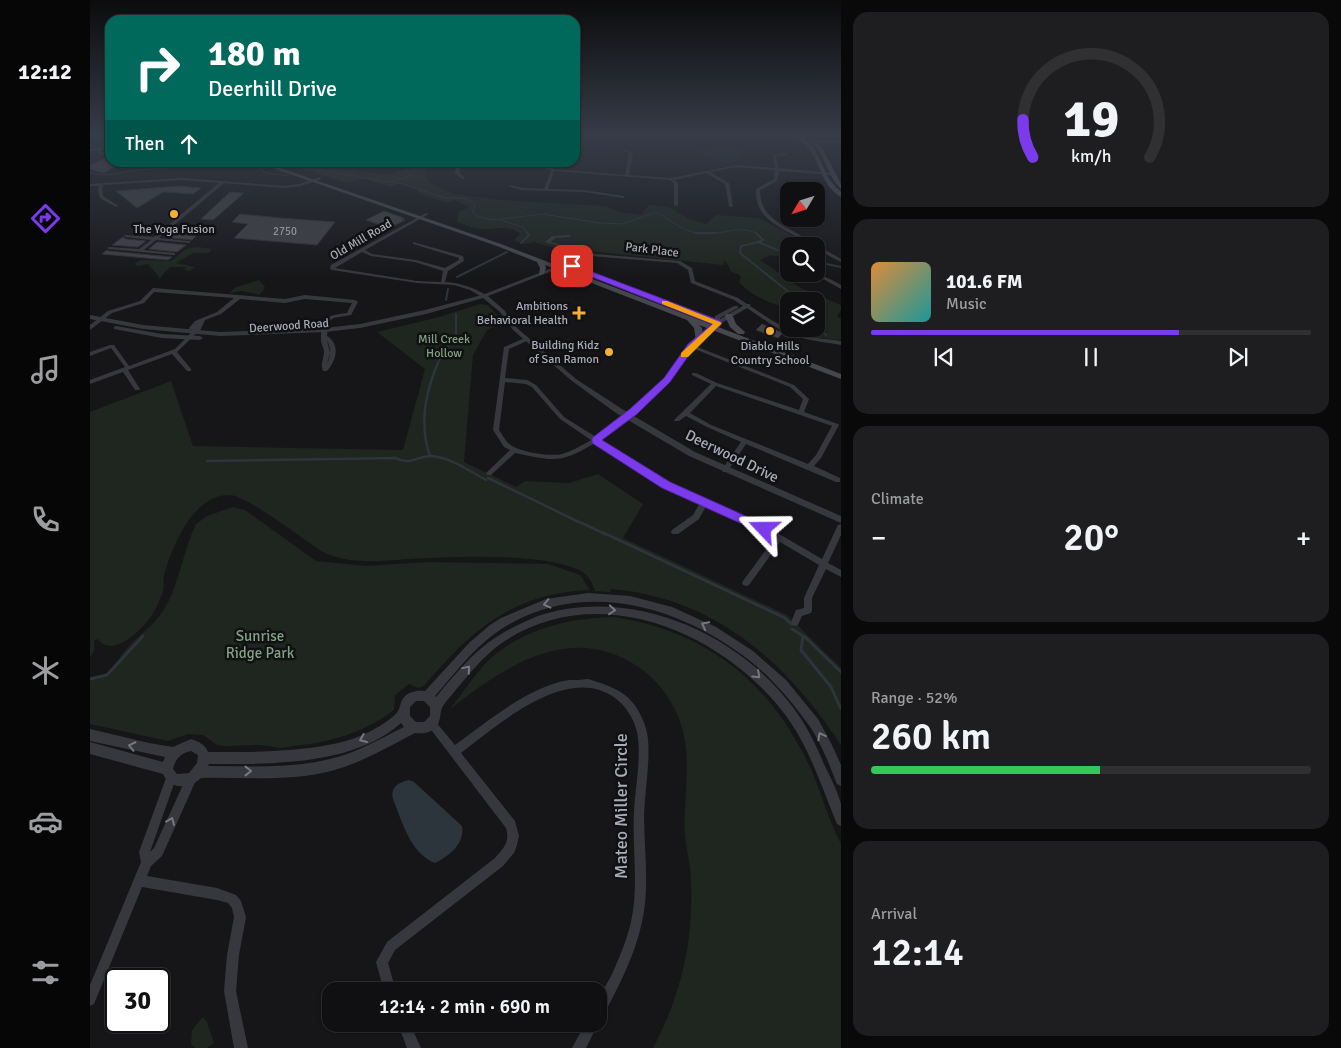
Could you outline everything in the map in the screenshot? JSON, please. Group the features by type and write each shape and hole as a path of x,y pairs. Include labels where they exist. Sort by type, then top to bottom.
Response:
{"main road":[{"path":"326,183 424,216 502,239 585,271 841,377"},
{"path":"828,183 841,195"},
{"path":"424,216 690,318 741,332 841,370"},
{"path":"539,260 543,268 541,274"},
{"path":"581,261 581,267 585,271"},
{"path":"729,316 733,325 741,332"},
{"path":"690,318 698,328 699,339"}],"street":[{"path":"90,185 115,183"},
{"path":"140,251 221,183"},
{"path":"233,183 284,187 303,183"},
{"path":"545,190 548,183"},
{"path":"676,183 676,204"},
{"path":"727,183 732,206"},
{"path":"770,183 758,189 761,210 767,219 803,237"},
{"path":"102,184 100,189 101,197 116,206"},
{"path":"510,186 592,192 623,197"},
{"name":"Old Mill Road","path":"332,269 332,266 424,216"},
{"path":"126,236 188,242"},
{"path":"568,236 554,238 547,242 597,255"},
{"path":"415,242 461,257 462,260 446,270 443,282"},
{"path":"109,248 173,254"},
{"path":"361,250 371,255 416,261 446,270"},
{"path":"825,252 841,261"},
{"name":"Park Place","path":"567,264 589,255 665,260 686,265 690,268 693,282 748,305"},
{"name":"Park Place","path":"567,264 597,255"},
{"name":"Deerwood Road","path":"90,317 95,323 138,332 241,340 325,333 391,320 484,296 567,264"},
{"name":"Deerwood Drive","path":"332,269 418,282 443,282 467,287 484,296 502,311 527,339 574,380 628,416 692,454 841,520"},
{"path":"825,278 841,287"},
{"path":"95,323 110,312 142,302 154,290 284,301 305,298 355,302 349,314 330,317 328,320 328,327 325,333 324,341 327,350 324,364 325,370 332,361 334,354 330,340 325,333"},
{"path":"90,382 173,351 199,328 202,320 219,313 238,298"},
{"path":"716,325 717,318 725,312 740,305 748,305 778,326 795,334 841,343"},
{"path":"527,339 506,348 496,430 500,439 514,450 546,457 561,456 595,440 628,416 667,380 691,346 716,325 748,305"},
{"path":"90,354 112,346 137,389"},
{"path":"691,346 792,386 806,399 800,412"},
{"path":"173,351 189,370"},
{"path":"694,374 715,384 836,425 819,456 809,467"},
{"path":"502,380 519,380 534,386 562,418 666,485 764,529 778,539 841,574"},
{"path":"677,420 715,384"},
{"path":"686,413 709,426 838,480"},
{"path":"725,470 745,441"},
{"path":"489,473 514,450"},
{"path":"675,532 696,517 704,503"},
{"path":"795,622 800,614 808,610 808,598 841,527"},
{"path":"746,583 778,539"},
{"path":"204,758 252,758 333,749 379,733 396,722 412,699 427,697 475,644 505,621 539,606 583,598 628,600 651,604 701,623 750,653 775,675 810,717 831,754 841,780"},
{"path":"436,706 482,653 503,636 523,625 568,611 593,608 637,613 660,619 683,627 729,653 771,688 803,731 819,762 841,820"},
{"name":"Mateo Miller Circle","path":"454,752 509,712 529,700 564,685 584,682 602,686 622,696 632,707 643,733 639,818 641,877 639,907 634,933 615,982 607,997"},
{"path":"90,748 169,774 181,781 195,775 278,771 329,765 376,748 414,728 424,728 432,724 437,716 436,706 427,697"},
{"path":"403,714 406,722 414,728"},
{"path":"388,982 382,962 391,946 499,862 510,850 514,842 511,825 432,724"},
{"path":"90,735 149,750 174,753 191,745 201,749 204,758 158,852 148,862 90,1000"},
{"path":"148,862 144,852 174,753"},
{"path":"140,881 217,894 232,899 236,905 240,917 232,955 230,990 241,1048"},
{"path":"407,1032 414,1048"},
{"path":"579,1048 588,1032"}],"green space":[{"path":"377,183 431,183 454,194 501,200 606,206 620,212 641,215 649,205 669,207 687,218 706,224 716,215 759,218 795,237 780,237 780,257 770,255 760,260 780,274 780,282 792,282 810,292 780,292 780,306 750,292 739,282 741,276 731,271 725,260 723,265 552,247 534,242 525,244 513,241 520,234 510,229 478,229 457,222 458,212 469,207 455,200 448,203 416,193 418,190 398,183 391,187"},
{"path":"197,247 212,249 208,253 193,253 176,263 195,267 190,271 184,270 186,267 170,267 160,278 148,264 137,266 135,263 141,260 171,261 186,249"},
{"path":"259,280 265,287 260,295 242,291 230,293 234,288"},
{"path":"825,298 841,305 841,310 837,316 841,319 841,340 811,337 825,337"},
{"name":"Mill Creek Hollow","path":"480,304 488,305 503,322 487,330 473,355 464,462 516,487 525,481 569,483 598,474 643,504 623,538 787,615 841,668 841,745 796,686 771,661 744,639 715,620 683,605 648,595 611,589 610,592 595,591 589,579 579,570 543,560 496,557 448,557 376,561 344,559 323,552 249,502 229,495 216,497 205,503 186,524 172,551 164,576 161,597 148,621 135,634 119,644 111,646 104,645 98,639 94,641 94,650 90,658 90,412 171,381 193,446 403,450 425,369 377,332 439,317"},
{"name":"Sunrise Ridge Park","path":"233,507 245,510 316,561 366,566 428,562 548,564 580,575 590,590 538,598 496,618 459,648 424,686 418,688 409,684 395,695 394,710 359,730 333,739 281,748 256,745 224,746 217,745 203,735 188,734 168,741 90,724 90,679 97,679 107,675 128,647 161,614 174,588 196,524 207,516"},
{"path":"614,617 645,623 674,633 701,645 726,661 769,701 803,753 814,775 841,844 841,1048 653,1048 671,1008 684,967 690,924 691,874 685,835 687,764 683,731 670,700 649,675 614,654 589,648 565,649 541,654 517,664 494,677 450,709 485,664 504,648 519,639 533,632 565,623"},
{"path":"203,1017 207,1022 214,1043 207,1048 195,1048 191,1044 192,1030"}],"shaded area":[{"path":"409,780 414,782 462,826 461,838 455,849 435,863 419,852 413,844 393,799 394,788 402,782"}],"building":[{"path":"179,186 201,188 193,194 163,192 137,208 116,191"},
{"path":"230,192 244,193 213,220 201,219"},
{"path":"384,211 405,220 389,228 366,220"},
{"path":"240,214 335,222 317,245 234,238 248,224 232,222"},
{"path":"169,233 196,236 192,240 164,237"},
{"path":"123,237 146,241 138,247 112,245"},
{"path":"157,242 186,245 177,252 149,249"},
{"path":"107,250 172,257 168,260 102,254"},
{"name":"Diablo Hills Country School","path":"762,324 780,332 780,336 778,338 756,330"}],"waterway":[{"path":"396,183 445,198 463,198 475,203 473,213 479,217 493,220 543,214 599,223 622,224 657,212 679,226 697,233"},
{"path":"500,220 523,227 528,234"},
{"path":"697,233 710,234 744,230 756,233"},
{"path":"697,233 716,233"},
{"path":"756,233 763,240 758,242"},
{"path":"521,243 528,234"},
{"path":"758,242 780,251"},
{"path":"758,242 741,246 740,253 789,292"},
{"path":"457,277 507,252"},
{"path":"825,264 841,267"},
{"path":"446,300 448,289"},
{"path":"437,364 456,334 456,314"},
{"path":"430,456 425,433 425,409 433,374 438,363"},
{"path":"207,461 396,458 409,461 430,456"},
{"path":"430,456 445,459 486,480"},
{"path":"488,478 581,523"},
{"path":"582,523 607,535"},
{"path":"604,533 785,618 791,624"},
{"path":"792,629 803,636 801,650 831,687 841,709"},
{"path":"90,679 107,675 143,636"},
{"path":"805,637 841,672"}],"slow traffic":[{"path":"665,302 718,323 691,346 684,355"}],"place":[{"name":"The Yoga Fusion","path":"174,214"},
{"name":"Ambitions Behavioral Health","path":"579,313"},
{"name":"Diablo Hills Country School","path":"770,331"},
{"name":"Building Kidz of San Ramon","path":"609,352"}],"route":[{"path":"572,266 718,323 691,346 667,380 634,411 595,440 666,485 764,529"}]}
